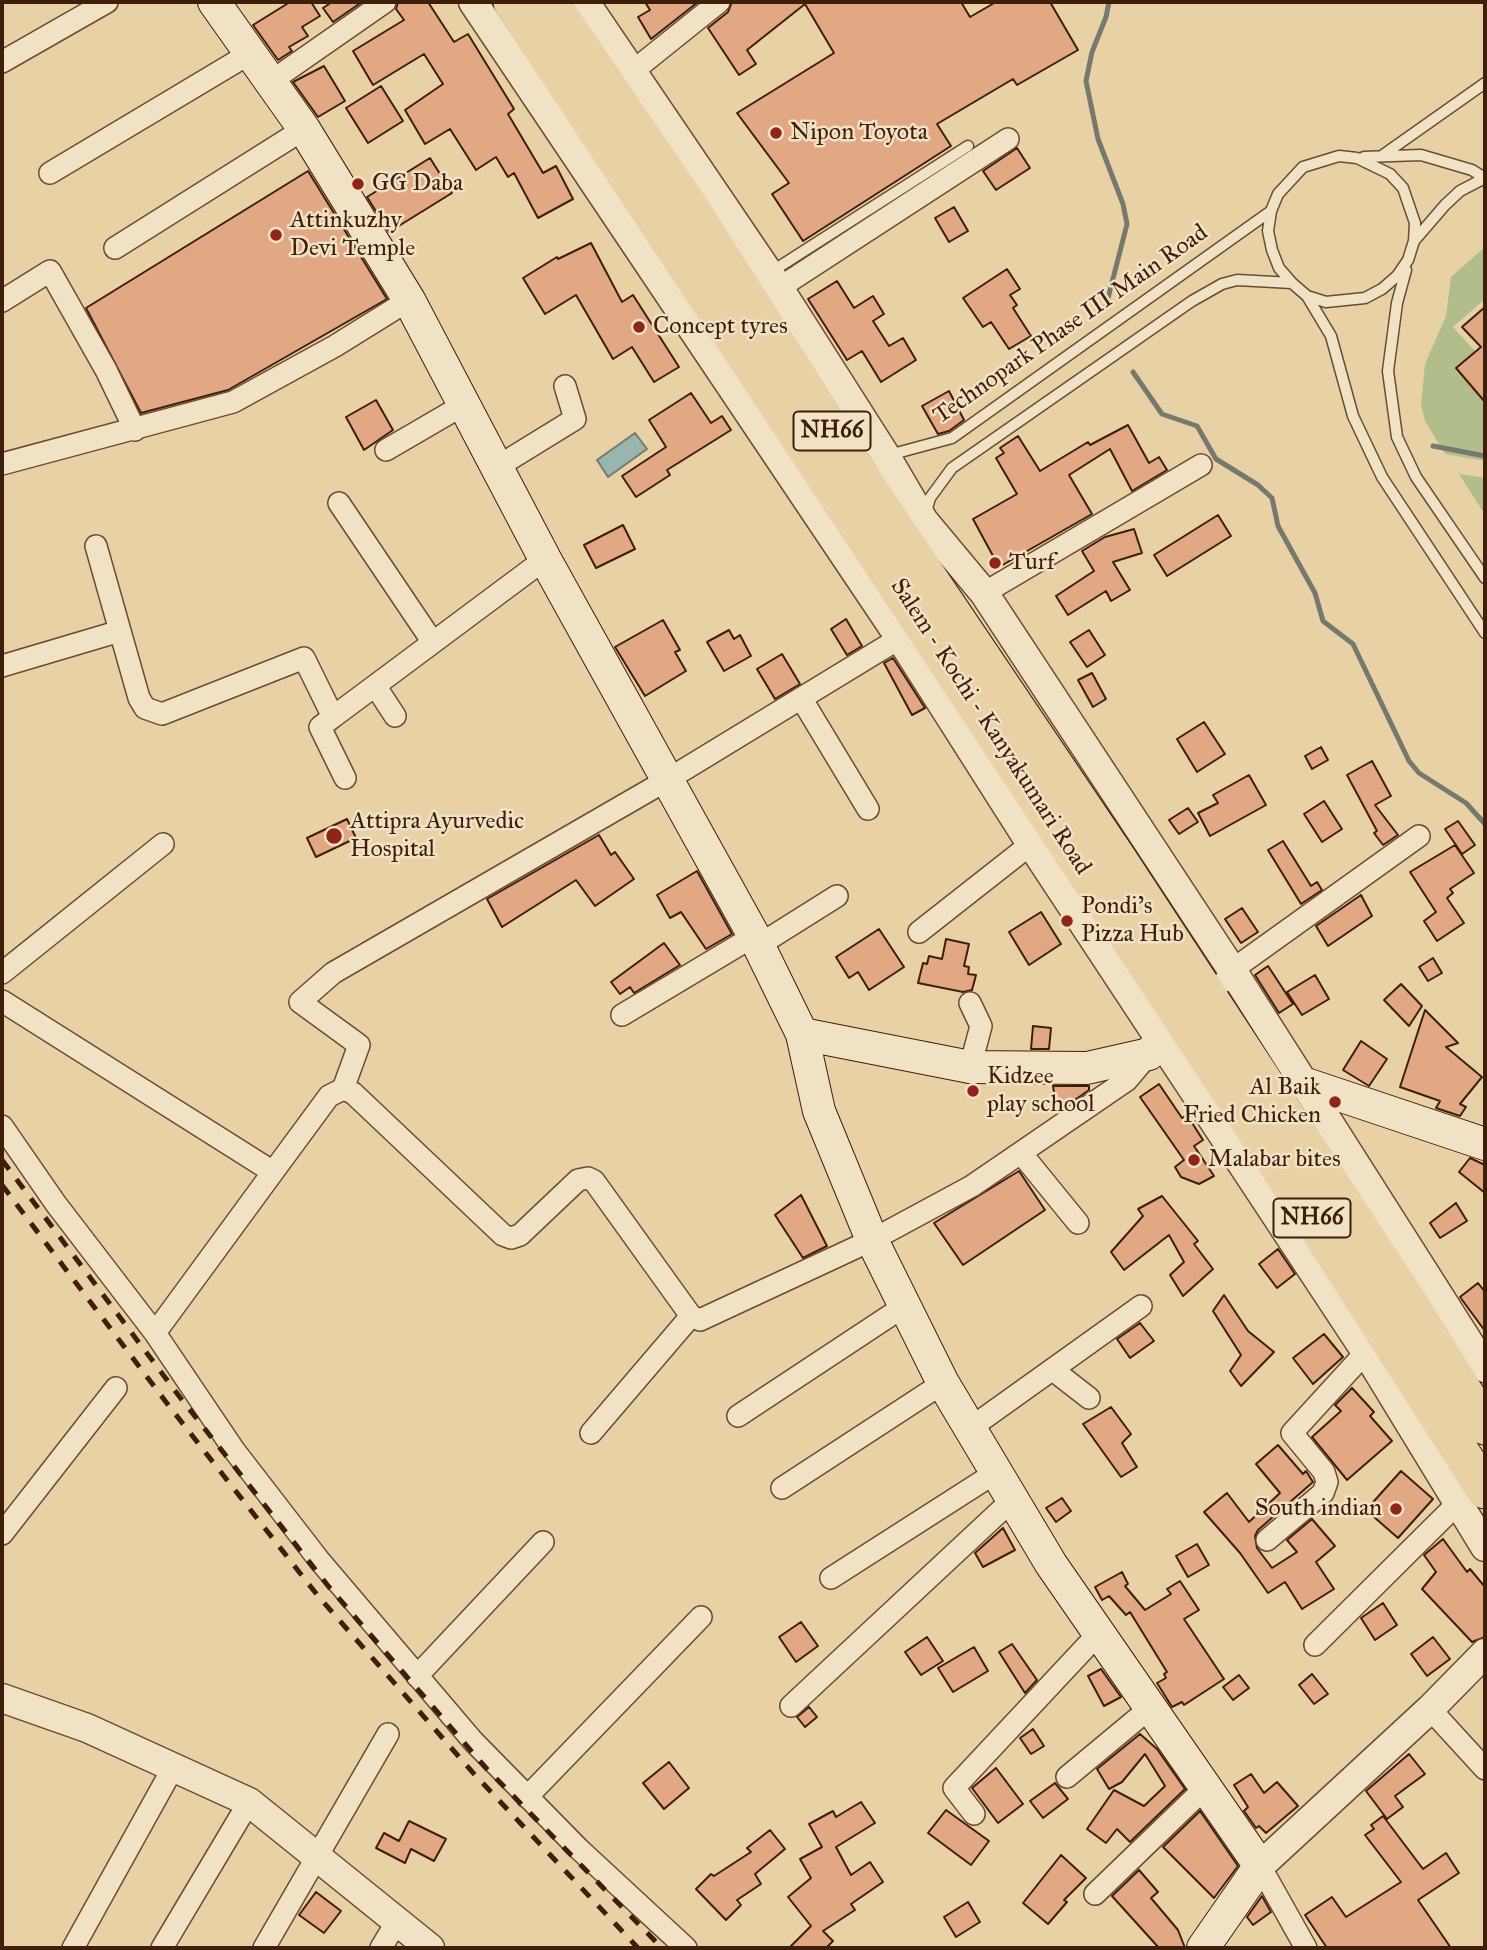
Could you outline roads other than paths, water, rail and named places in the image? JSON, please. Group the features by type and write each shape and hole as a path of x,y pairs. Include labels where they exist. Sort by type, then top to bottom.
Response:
{"highway":[{"name":"Salem - Kochi - Kanyakumari Road","path":"512,2 1177,1031 1262,1110 1414,1311 1485,1426"},
{"name":"Salem - Kochi - Kanyakumari Road","path":"550,2 691,209 870,491 1118,859 1177,1031"},
{"name":"Salem - Kochi - Kanyakumari Road","path":"1262,1110 1471,1497"}],"main road":[{"path":"214,2 304,129 409,300 545,559 757,941 802,1034 819,1111 872,1240 943,1383 1011,1501 1260,1867 1203,1948"},
{"path":"802,1034 970,1067 1087,1068 1177,1031"},
{"path":"1262,1110 1485,1144"}],"street":[{"path":"2,62 107,2"},
{"path":"270,82 386,2"},
{"path":"473,2 541,98 900,638 1031,844 1177,1031 1262,1110 1485,1368"},
{"path":"585,2 774,280 887,456 924,520 984,593 1232,970 1262,1110 1366,1352 1471,1497 1485,1548"},
{"path":"633,71 719,2"},
{"path":"50,173 249,54"},
{"path":"115,248 304,129"},
{"path":"774,280 1008,139"},
{"path":"2,302 50,271 106,370 135,429"},
{"path":"2,464 233,402 335,346 409,300"},
{"path":"497,467 575,419 565,386"},
{"path":"386,450 465,404"},
{"path":"984,593 1201,465"},
{"path":"339,503 432,642"},
{"path":"96,546 139,698 145,708 153,713 162,713 304,658 333,717"},
{"path":"345,778 320,727 545,559"},
{"path":"2,666 120,631"},
{"path":"155,1333 330,1096 343,1089 359,1045 300,1002 333,973 667,780 900,638"},
{"path":"376,687 395,716"},
{"path":"801,698 868,809"},
{"path":"343,1089 353,1093 503,1235 511,1238 520,1236 578,1180 588,1178 594,1181 691,1316 694,1319 705,1319 872,1240 972,1186 1021,1153 1127,1080 1177,1031 1232,970 1419,836"},
{"path":"2,973 163,844"},
{"path":"919,932 1031,844"},
{"path":"622,1015 837,896"},
{"path":"2,1001 273,1172"},
{"path":"970,1003 981,1026 970,1067"},
{"path":"2,1126 56,1204 155,1333 234,1450 319,1560 417,1676 527,1797 686,1948"},
{"path":"1021,1153 1078,1223"},
{"path":"969,1429 1142,1306"},
{"path":"738,1416 903,1307"},
{"path":"591,1433 691,1316"},
{"path":"1267,1540 1323,1493 1326,1482 1324,1472 1292,1433 1366,1352"},
{"path":"1053,1370 1089,1398"},
{"path":"782,1488 943,1383"},
{"path":"3,1528 116,1388"},
{"path":"831,1578 995,1473"},
{"path":"1315,1645 1471,1497"},
{"path":"791,1706 1011,1501"},
{"path":"417,1676 543,1542"},
{"path":"527,1797 701,1617"},
{"path":"974,1814 954,1788 1099,1633"},
{"path":"1306,1948 1260,1867 1430,1709 1485,1653"},
{"path":"2,1698 87,1728 249,1802 315,1858 430,1948"},
{"path":"1067,1777 1150,1708"},
{"path":"1430,1709 1485,1769"},
{"path":"264,1948 388,1734"},
{"path":"73,1948 174,1766"},
{"path":"1095,1894 1205,1788"},
{"path":"162,1948 249,1802"},
{"path":"382,1948 396,1923"}],"lane":[{"path":"1381,156 1485,83"},
{"path":"774,280 968,146"},
{"path":"1414,242 1445,205 1484,178 1472,170 1421,155 1357,158 1339,156 1303,167 1278,194 1271,211 1269,231 1279,268 1307,296 1331,336 1353,416 1382,477 1485,634"},
{"path":"1357,158 1382,169 1403,188 1415,223 1414,242 1397,303 1388,371 1397,437 1416,477 1485,578"},
{"name":"Technopark Phase III Main Road","path":"887,456 952,438 1271,211"},
{"path":"1307,296 1326,302 1365,298 1382,289 1408,260"},
{"name":"Technopark Phase III Main Road","path":"924,520 930,498 952,468 1192,302 1222,284 1237,280 1292,283"}],"water":[{"path":"635,433 647,449 608,477 597,460"}],"waterway":[{"path":"1106,306 1127,224 1123,204 1098,139 1086,81 1092,52 1109,2"},
{"path":"1133,372 1162,414 1197,426 1216,459 1258,485 1272,498 1278,526 1315,593 1323,621 1353,644 1409,761 1419,773 1466,803 1485,824"},
{"path":"1433,446 1485,456"}],"railway":[{"path":"2,1160 179,1396 329,1587 486,1768 662,1948"},
{"path":"2,1185 169,1406 318,1596 475,1775 638,1948"}],"place":[{"name":"Nipon Toyota","path":"776,133"},
{"name":"GG Daba","path":"358,184"},
{"name":"Attinkuzhy Devi Temple","path":"276,235"},
{"name":"Concept tyres","path":"639,327"},
{"name":"Turf","path":"995,563"},
{"name":"Attipra Ayurvedic Hospital","path":"334,836"},
{"name":"Pondi's Pizza Hub","path":"1067,921"},
{"name":"Kidzee play school","path":"973,1091"},
{"name":"Al Baik Fried Chicken","path":"1335,1102"},
{"name":"Malabar bites","path":"1194,1160"},
{"name":"South indian","path":"1396,1509"}]}
